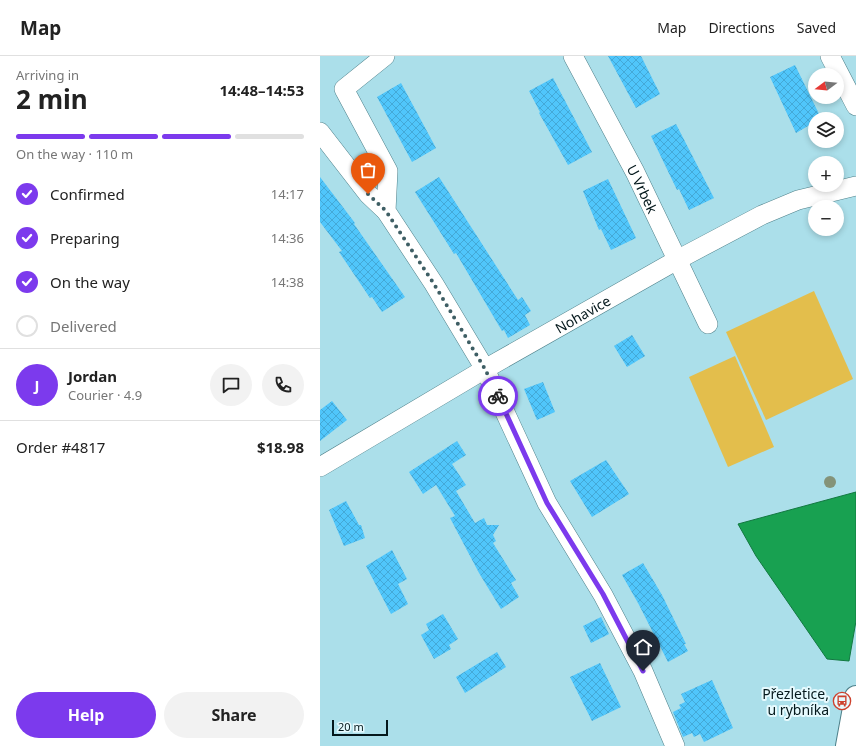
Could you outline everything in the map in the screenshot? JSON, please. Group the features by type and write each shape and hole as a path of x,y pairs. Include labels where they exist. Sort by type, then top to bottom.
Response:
{"street":[{"path":"385,56 344,89 388,171 386,211"},
{"name":"U Vrbek","path":"573,56 635,172 708,324"},
{"path":"830,56 856,106"},
{"path":"320,132 368,194 386,211 434,284 485,369 547,503 603,594 643,671 675,746"},
{"name":"Nohavice","path":"320,467 485,369 677,260 762,215 798,200 856,186"},
{"path":"846,746 856,697"}],"shaded area":[{"path":"814,291 853,379 766,420 726,332"},
{"path":"735,356 774,447 728,467 689,377"},
{"path":"856,492 856,621 849,661 827,659 756,556 738,524"}],"building":[{"path":"608,56 641,56 660,94 636,108"},
{"path":"795,65 808,92 808,104 814,104 818,112 808,112 808,126 796,133 770,77"},
{"path":"553,78 592,152 568,165 539,113 540,112 529,91"},
{"path":"401,83 436,148 412,162 377,97"},
{"path":"676,124 714,198 689,210 679,189 677,190 651,136"},
{"path":"320,177 355,223 354,224 405,297 382,312 372,297 370,298 339,252 342,251 320,222"},
{"path":"439,177 518,300 522,297 531,311 525,315 530,325 508,338 504,330 502,331 456,253 454,254 415,192"},
{"path":"608,179 636,238 611,250 601,229 599,230 583,191"},
{"path":"632,335 645,356 627,367 614,346"},
{"path":"543,382 555,412 537,420 524,389"},
{"path":"332,401 347,420 320,441 320,410"},
{"path":"457,441 466,455 452,464 466,485 456,491 475,523 484,518 487,525 499,525 493,535 496,541 493,543 516,580 511,583 519,597 501,609 479,573 450,518 455,516 436,485 423,494 409,472"},
{"path":"606,460 629,494 592,517 570,481"},
{"path":"346,501 359,525 361,525 365,538 344,546 329,510"},
{"path":"392,550 407,579 398,584 408,604 391,614 366,566"},
{"path":"643,563 662,595 688,651 668,662 622,575"},
{"path":"443,614 458,639 449,645 451,649 434,659 421,635 429,630 426,624"},
{"path":"601,617 609,634 591,643 583,626"},
{"path":"497,652 506,667 465,693 456,677"},
{"path":"600,663 621,707 592,721 570,677"},
{"path":"712,680 733,728 704,742 700,734 694,737 692,733 683,737 673,712 681,708 679,705 685,702 681,694"}],"way so far":[{"path":"368,194 386,211 434,284 485,369 498,396"}],"place":[{"name":"Přezletice, u rybníka","path":"842,701"}],"route":[{"path":"498,396 547,503 603,594 643,671"}]}
